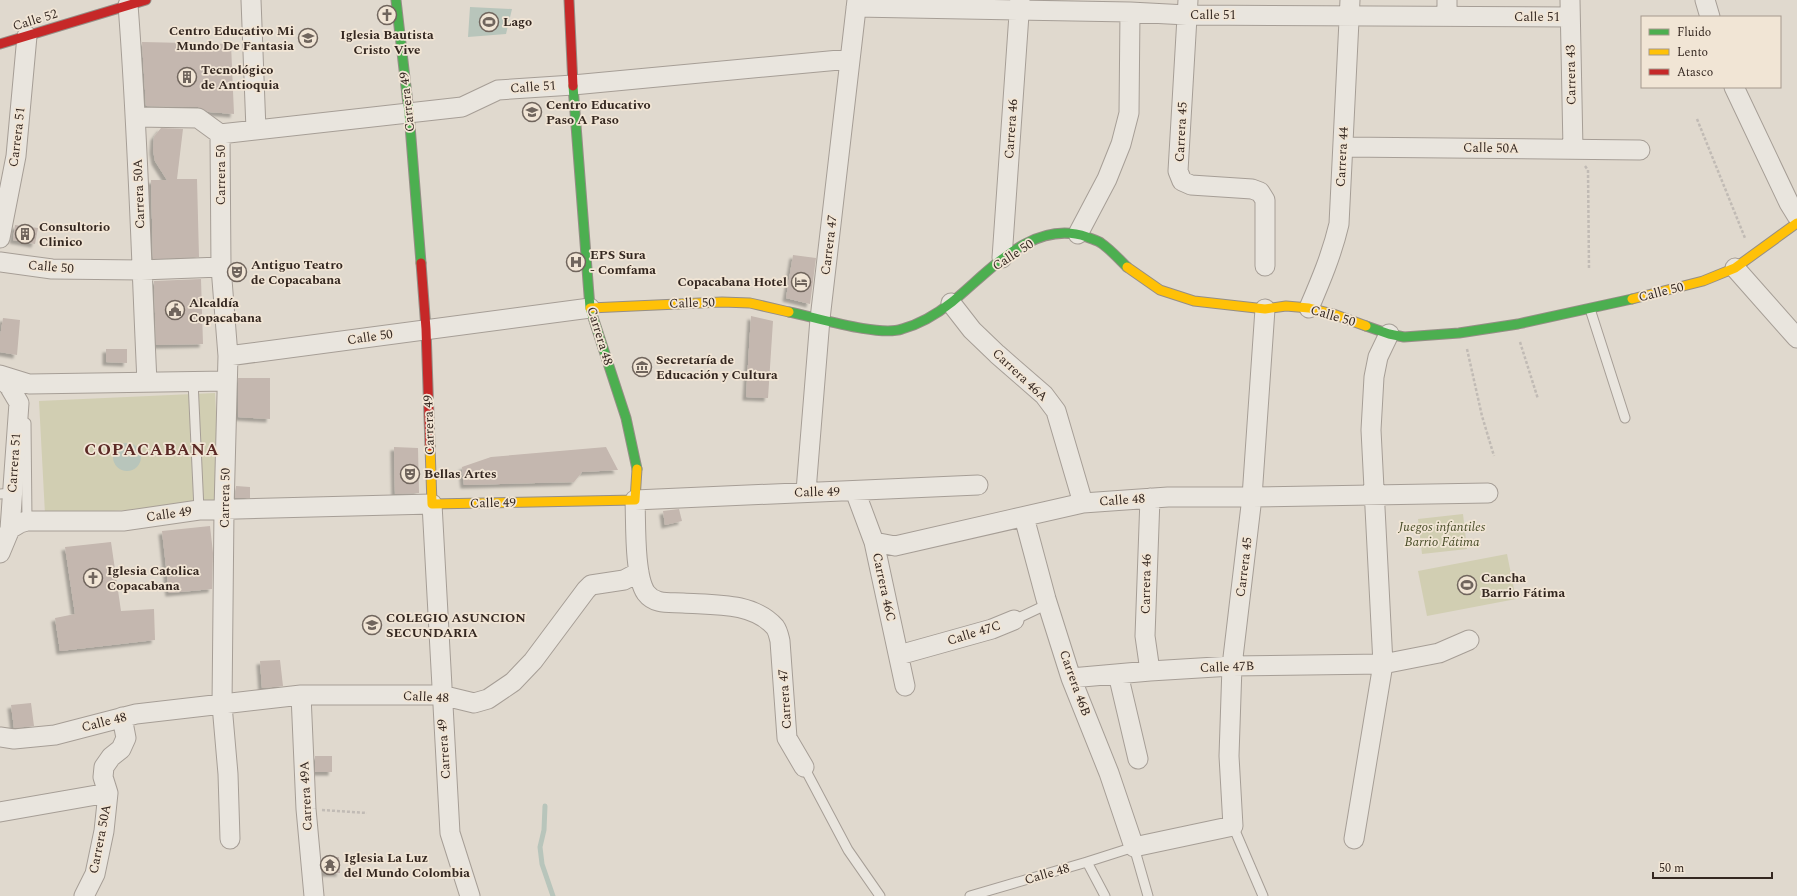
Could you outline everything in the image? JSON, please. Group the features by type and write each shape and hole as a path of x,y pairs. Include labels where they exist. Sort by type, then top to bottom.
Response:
{"street":[{"path":"251,0 256,130"},
{"name":"Carrera 49","path":"396,0 409,113 426,329 441,695 450,833 470,896"},
{"name":"Carrera 48","path":"569,0 573,84 590,308 626,418 638,473 635,500 639,572"},
{"path":"1705,0 1710,16"},
{"name":"Calle 52","path":"0,44 137,3"},
{"name":"Carrera 50A","path":"137,3 136,117 141,270 147,382"},
{"name":"Calle 51","path":"857,4 1019,5 1130,12 1188,8 1570,9"},
{"name":"Carrera 47","path":"806,491 820,319 857,4"},
{"name":"Carrera 46","path":"1002,258 1019,5"},
{"name":"Carrera 45","path":"1188,8 1178,171 1182,181 1191,185 1252,189 1260,192 1264,200 1265,266"},
{"name":"Carrera 44","path":"1308,308 1325,272 1334,248 1339,224 1350,8"},
{"name":"Carrera 43","path":"1570,9 1573,149"},
{"path":"1078,234 1107,179 1121,144 1129,113 1130,12"},
{"name":"Carrera 51","path":"0,238 16,156 27,36"},
{"name":"Calle 51","path":"220,134 462,107 498,90 850,59"},
{"path":"1734,88 1788,203 1797,216"},
{"path":"136,117 198,118 220,134"},
{"name":"Carrera 50","path":"220,134 222,267 228,356 222,705 228,774 230,839"},
{"name":"Calle 50A","path":"1343,147 1640,150"},
{"name":"Calle 50","path":"228,356 590,308 722,302 750,303 876,331 900,330 925,320 951,303 1002,258 1033,240 1057,233 1078,234 1100,242 1133,273 1160,290 1194,301 1265,309 1286,306 1308,308 1333,314 1389,334 1404,337 1459,333 1518,324 1590,309 1703,281 1735,268 1797,223"},
{"name":"Calle 50","path":"0,262 52,269 141,270 222,267"},
{"path":"1735,268 1797,338"},
{"name":"Carrera 46A","path":"951,303 972,330 1044,395 1056,411 1083,503"},
{"name":"Carrera 45","path":"1233,826 1229,756 1232,666 1252,497 1265,309"},
{"path":"1354,839 1383,664 1372,430 1374,377 1378,357 1389,334"},
{"path":"0,375 25,395"},
{"path":"0,378 9,386 25,395 147,382 227,381"},
{"name":"Carrera 51","path":"1,550 10,529 6,493 25,395"},
{"name":"Calle 49","path":"10,529 20,523 36,520 123,521 199,510 225,512 432,504 635,500 806,491 855,491 978,485"},
{"name":"Carrera 46C","path":"855,491 874,542 905,686"},
{"name":"Calle 48","path":"874,542 894,546 1083,503 1150,498 1488,493"},
{"name":"Carrera 46","path":"1150,498 1145,636 1150,671"},
{"path":"36,520 83,527 225,512"},
{"name":"Carrera 46B","path":"1024,517 1048,604 1071,678 1109,773 1134,847"},
{"name":"Carrera 47","path":"639,572 646,593 662,603 742,607 764,618 776,628 780,641 787,738 804,767"},
{"name":"Calle 48","path":"0,737 14,739 55,735 122,717 301,695 441,695 474,703 488,699 513,682 533,661 591,585 624,580 639,572"},
{"name":"Calle 47C","path":"899,655 992,629 1014,620"},
{"name":"Calle 47B","path":"1071,678 1232,666 1383,664 1439,653 1469,640"},
{"path":"1118,674 1138,759"},
{"name":"Carrera 49A","path":"301,695 306,809 314,896"},
{"name":"Carrera 50A","path":"84,896 95,874 104,831 108,793 104,777 104,767 111,757 121,749 126,738 122,717"},
{"path":"0,812 108,793"},
{"path":"1134,847 1233,826"}],"lane":[{"path":"100,4 100,14"},
{"path":"1590,309 1625,418"},
{"path":"192,382 199,510"},
{"path":"25,395 36,520"},
{"name":"Calle 47C","path":"1014,620 1048,604"},
{"path":"804,767 848,850 880,896"},
{"path":"1233,826 1263,896"},
{"path":"1088,862 1134,847 1148,896"},
{"name":"Calle 48","path":"970,896 1088,862 1105,896"}],"path":[{"path":"1697,119 1752,255"},
{"path":"1588,170 1588,270"},
{"path":"1518,324 1520,344 1538,399"},
{"path":"1459,333 1468,350 1482,416 1494,456"},
{"path":"306,809 367,813"}],"green space":[{"path":"215,393 221,506 45,514 39,401"},
{"name":"Juegos infantiles Barrio Fátima","path":"1463,514 1467,549 1422,554 1418,519"},
{"name":"Cancha Barrio Fátima","path":"1507,554 1516,599 1427,616 1418,571"}],"shaded area":[{"name":"Lago","path":"470,7 512,9 506,34 468,37"},
{"path":"127,443 137,447 141,457 137,467 127,471 117,467 113,457 117,447"}],"building":[{"name":"Tecnológico de Antioquia","path":"142,42 231,44 234,114 209,112 198,107 146,106"},
{"path":"161,128 183,129 177,179 197,179 199,257 153,259 151,180 167,180 155,161 153,150 154,137"},
{"name":"Consultorio Clinico","path":"15,225 38,228 35,244 13,240"},
{"name":"Copacabana Hotel","path":"793,255 816,258 810,304 786,298"},
{"name":"Alcaldía Copacabana","path":"201,279 203,344 156,345 154,281"},
{"path":"751,316 773,321 768,398 746,397"},
{"path":"3,318 20,320 17,355 0,352 0,337"},
{"path":"106,349 127,349 127,363 106,362"},
{"path":"238,378 270,378 270,419 238,417"},
{"name":"Bellas Artes","path":"394,447 418,448 419,493 395,494"},
{"path":"606,447 618,470 582,472 574,482 464,485 462,467 491,457"},
{"path":"236,486 250,487 250,498 235,498"},
{"path":"679,509 682,521 665,525 663,511"},
{"path":"210,526 213,553 212,589 169,593 162,531"},
{"name":"Iglesia Catolica Copacabana","path":"111,542 121,611 154,609 155,640 60,651 55,618 75,614 65,547"},
{"path":"280,660 283,686 262,688 260,661"},
{"path":"31,703 34,726 14,728 11,705"},
{"path":"315,756 332,756 332,772 315,772"},
{"name":"Iglesia La Luz del Mundo Colombia","path":"339,857 340,873 323,873 322,858"}],"waterway":[{"path":"545,806 544,830 540,847 542,864 553,896"}],"traffic: fast":[{"path":"396,0 409,113 421,263"},
{"path":"573,86 590,308 626,418 637,469"},
{"path":"789,312 847,325 878,330 892,331 909,327 940,311 1013,251 1030,241 1048,235 1067,233 1096,240 1108,248 1127,267"},
{"path":"1366,326 1389,334 1404,337 1459,333 1518,324 1632,299"}],"traffic: slow":[{"path":"1632,299 1703,281 1735,268 1797,223"},
{"path":"1127,267 1160,290 1194,301 1265,309 1286,306 1309,308 1333,314 1366,326"},
{"path":"590,308 722,302 750,303 789,312"},
{"path":"430,446 432,504 635,500 637,469"}],"traffic: jam":[{"path":"0,44 146,0"},
{"path":"569,0 573,86"},
{"path":"421,263 426,329 430,446"}],"place":[{"name":"Iglesia Bautista Cristo Vive","path":"387,15"},
{"name":"Lago","path":"489,22"},
{"name":"Centro Educativo Mi Mundo De Fantasia","path":"308,38"},
{"name":"Tecnológico de Antioquia","path":"187,77"},
{"name":"Centro Educativo Paso A Paso","path":"532,112"},
{"name":"Consultorio Clinico","path":"25,234"},
{"name":"EPS Sura - Comfama","path":"576,262"},
{"name":"Antiguo Teatro de Copacabana","path":"237,272"},
{"name":"Copacabana Hotel","path":"801,282"},
{"name":"Alcaldía Copacabana","path":"175,310"},
{"name":"Secretaría de Educación y Cultura","path":"642,367"},
{"name":"Bellas Artes","path":"410,474"},
{"name":"Iglesia Catolica Copacabana","path":"93,578"},
{"name":"Cancha Barrio Fátima","path":"1467,585"},
{"name":"COLEGIO ASUNCION SECUNDARIA","path":"372,625"},
{"name":"Iglesia La Luz del Mundo Colombia","path":"330,865"}],"district":[{"name":"COPACABANA","path":"152,450"}]}
